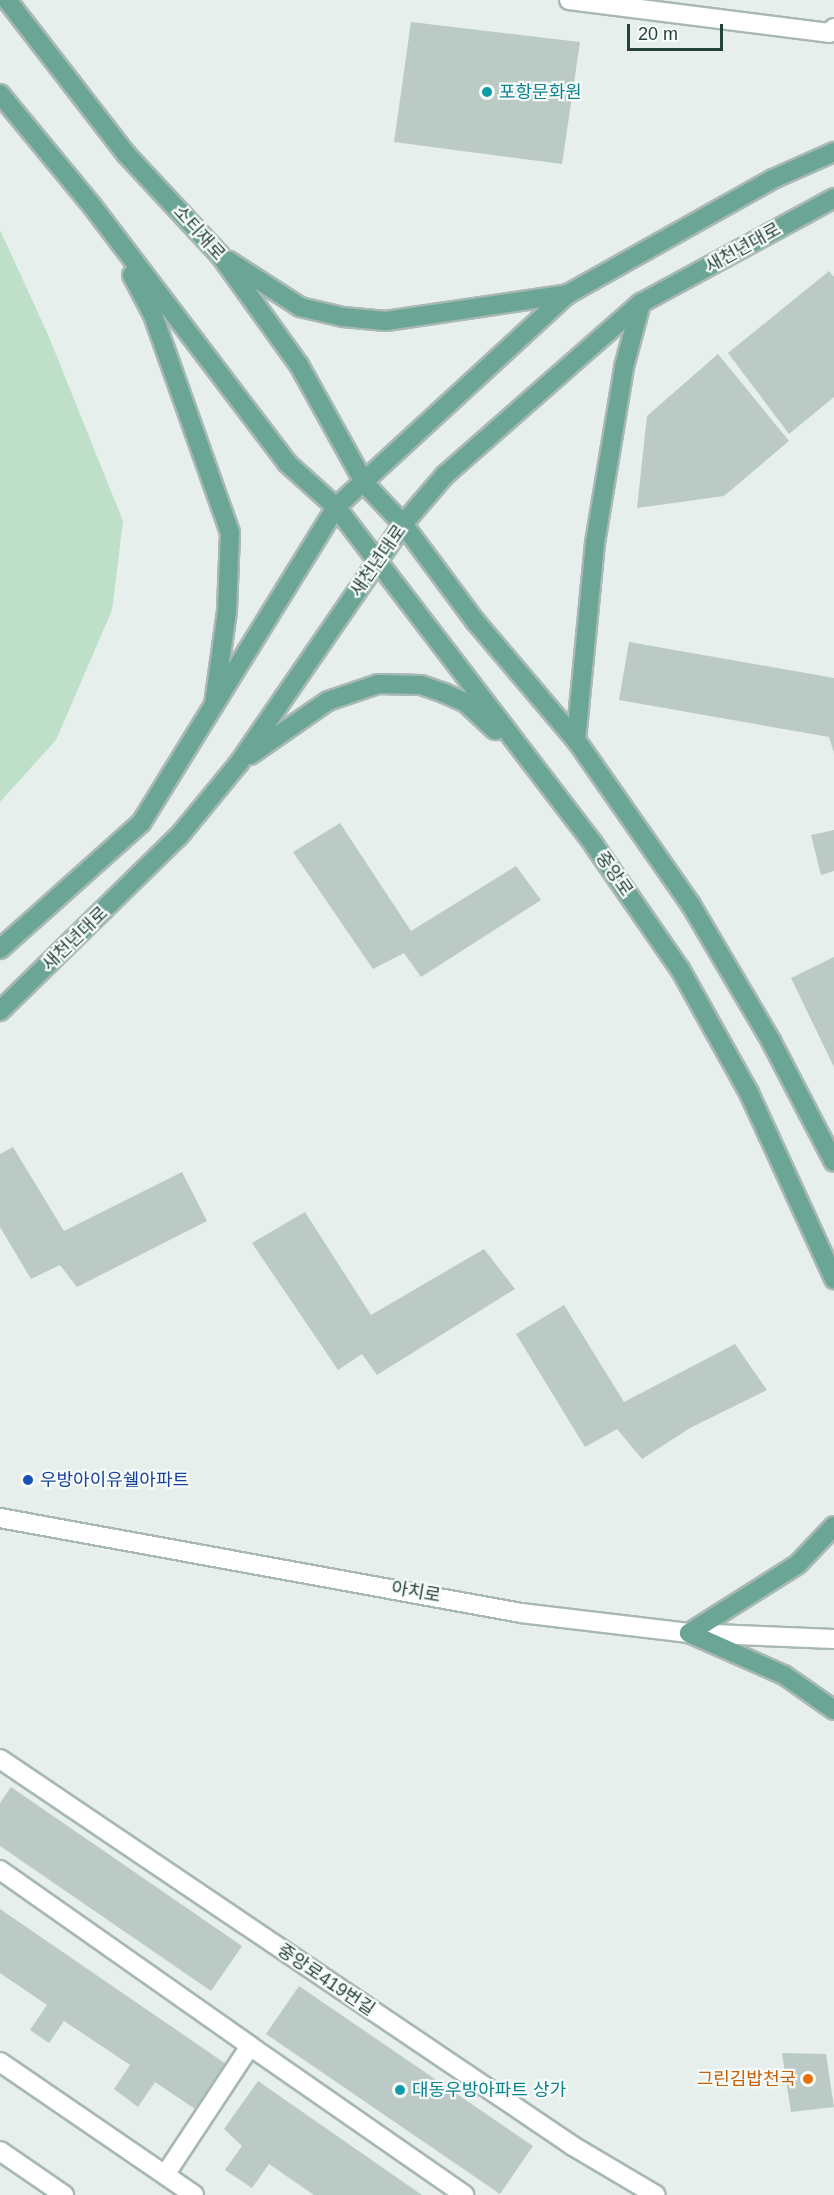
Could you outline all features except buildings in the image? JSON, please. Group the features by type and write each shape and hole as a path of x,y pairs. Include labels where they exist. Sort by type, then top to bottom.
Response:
{"main road":[{"name":"소티재로","path":"6,0 126,154 220,255 299,365 364,484"},
{"path":"0,94 287,463 336,507"},
{"path":"0,949 141,823 213,712 336,507 364,484 411,435 568,294 773,179 834,152"},
{"name":"새천년대로","path":"0,1011 179,836 239,763 403,524 445,475 641,303 834,198"},
{"path":"112,236 153,315 230,533 227,611 213,712"},
{"path":"220,255 300,307 343,317 386,321 568,294"},
{"path":"576,740 595,543 624,367 641,303"},
{"path":"364,484 403,524 475,621 576,740 692,905 771,1041 834,1162"},
{"name":"중앙로","path":"336,507 376,564 536,768 680,969 749,1094 834,1278"},
{"path":"239,763 328,701 350,691 398,683 421,685 466,704 536,768"},
{"path":"689,1633 798,1564 834,1526"},
{"path":"689,1633 784,1675 834,1710"}],"street":[{"path":"569,0 832,34"},
{"name":"아치로","path":"0,1518 521,1613 689,1633 834,1639"},
{"name":"중앙로419번길","path":"0,1759 573,2146 656,2195"},
{"path":"0,1870 465,2195"},
{"path":"165,2175 250,2046"},
{"path":"0,2062 194,2195"},
{"path":"0,2151 64,2195"}],"green space":[{"path":"0,230 49,337 123,521 112,610 56,740 0,802"}],"place":[{"name":"포항문화원","path":"487,92"},
{"name":"우방아이유쉘아파트","path":"28,1480"},
{"name":"그린김밥천국","path":"808,2079"},
{"name":"대동우방아파트 상가","path":"400,2090"}]}
